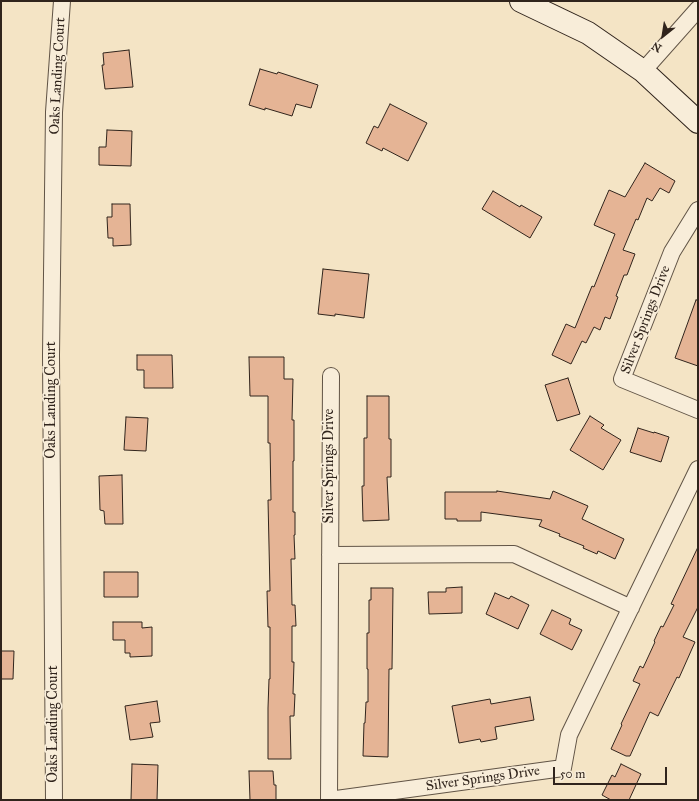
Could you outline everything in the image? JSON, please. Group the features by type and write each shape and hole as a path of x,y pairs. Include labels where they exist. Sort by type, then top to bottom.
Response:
{"street":[{"name":"Oaks Landing Court","path":"54,800 51,355 54,112 62,1"},
{"path":"521,1 588,33 643,72 698,122"},
{"path":"643,72 698,9"},
{"name":"Silver Springs Drive","path":"698,210 672,252 622,379 698,410"},
{"name":"Silver Springs Drive","path":"330,376 329,800 563,768 569,734 698,469"},
{"path":"330,555 514,554 631,608"}],"building":[{"path":"129,50 133,87 105,89 102,65 104,65 103,53"},
{"path":"260,69 277,74 278,72 318,85 311,108 296,104 292,116 249,105"},
{"path":"390,104 427,123 408,161 383,148 382,151 366,143 374,126 378,128"},
{"path":"107,130 132,131 131,166 99,165 99,147 106,147"},
{"path":"645,163 675,181 669,193 660,188 652,201 647,198 623,250 635,254 627,275 624,275 616,296 618,297 610,319 605,317 600,330 594,327 586,343 582,341 571,364 552,355 566,324 575,328 592,286 594,287 615,234 594,225 609,190 625,197"},
{"path":"493,191 520,207 521,205 542,217 530,238 482,209"},
{"path":"112,204 130,204 131,245 113,246 113,238 108,238 107,217 112,217"},
{"path":"323,269 369,274 364,318 335,314 335,316 318,314"},
{"path":"696,300 698,300 698,366 675,358"},
{"path":"137,355 172,355 173,388 144,388 144,370 137,370"},
{"path":"249,357 284,357 284,379 293,379 293,512 295,512 295,559 291,559 292,605 295,605 296,626 292,626 292,662 294,662 293,694 295,694 294,716 290,716 291,759 268,759 270,627 268,627 267,591 270,591 268,500 271,500 270,443 268,443 268,396 250,396"},
{"path":"568,378 580,414 557,421 545,385"},
{"path":"367,396 389,396 391,477 387,477 389,520 363,521 362,486 364,486 364,438 367,438"},
{"path":"590,416 604,425 601,428 621,440 603,470 570,450"},
{"path":"126,417 148,418 146,451 124,450"},
{"path":"638,428 669,437 661,462 630,452"},
{"path":"122,475 123,524 105,524 104,511 100,510 99,476"},
{"path":"497,491 550,499 553,491 588,506 582,519 624,539 615,559 598,551 597,554 583,548 584,546 559,536 560,534 539,526 542,520 481,512 481,521 457,521 457,519 445,519 445,492"},
{"path":"698,547 698,607 683,637 695,642 679,678 677,677 658,716 650,712 630,756 626,756 611,749 640,684 633,681 640,666 643,668 661,626 663,627 674,605 671,604"},
{"path":"104,572 138,572 138,597 104,597"},
{"path":"462,587 462,613 429,614 428,592 446,592 446,588"},
{"path":"371,588 393,588 392,669 389,669 388,757 363,756 364,723 366,702 368,702 367,633 369,633 369,600 371,600"},
{"path":"495,593 509,599 511,596 529,605 518,629 486,614"},
{"path":"552,610 571,619 569,624 582,630 572,650 540,634"},
{"path":"113,622 142,622 142,628 152,627 152,656 130,657 130,653 125,653 125,640 113,640"},
{"path":"1,651 14,651 13,679 1,679"},
{"path":"530,697 534,720 495,727 497,739 481,742 480,739 459,743 452,706 490,699 491,704"},
{"path":"157,701 160,722 150,723 153,737 130,740 125,706"},
{"path":"132,764 158,765 157,800 131,800"},
{"path":"621,764 641,774 629,800 611,800 602,795 612,775 615,777"},
{"path":"249,771 273,771 274,785 276,785 276,800 250,800"}]}
